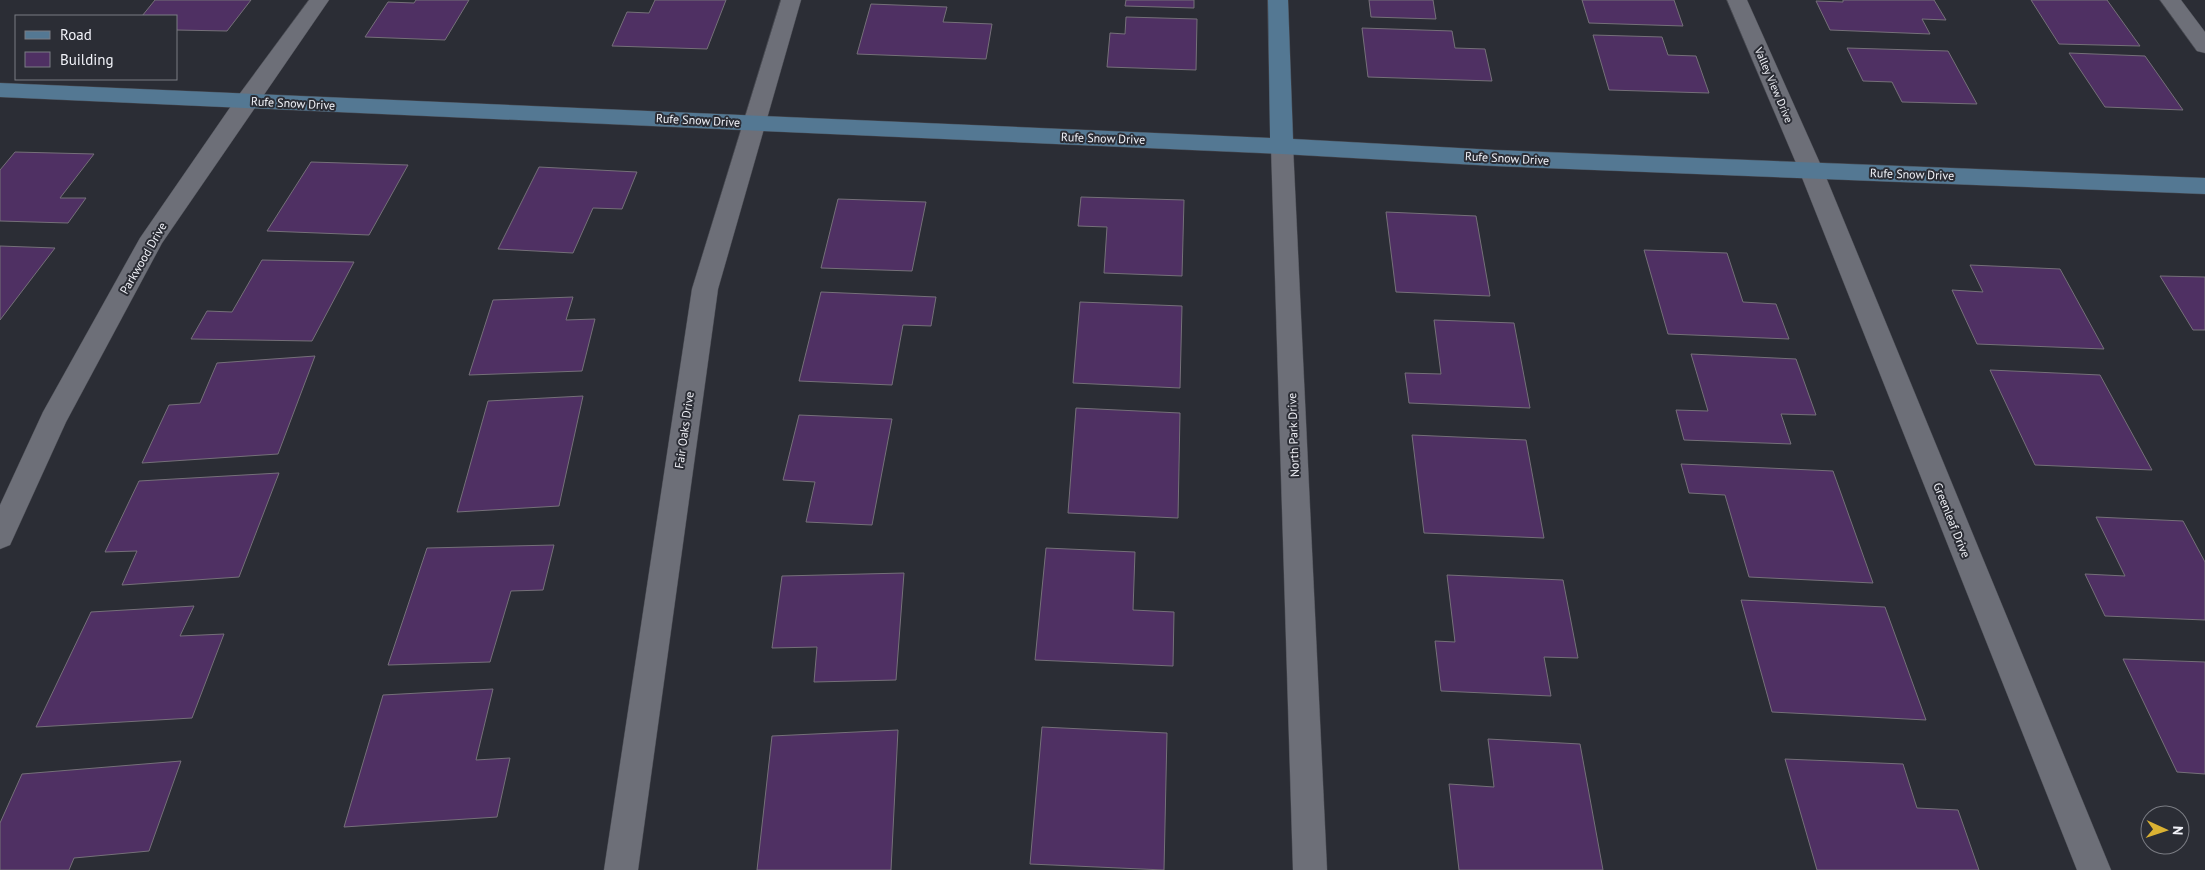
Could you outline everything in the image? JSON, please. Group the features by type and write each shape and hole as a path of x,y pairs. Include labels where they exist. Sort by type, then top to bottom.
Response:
{"main road":[{"name":"North Park Drive","path":"1278,0 1282,146"},
{"name":"Rufe Snow Drive","path":"0,90 1282,146 1505,158 2205,186"}],"street":[{"name":"Parkwood Drive","path":"0,536 53,420 152,238 246,100 319,0"},
{"name":"Fair Oaks Drive","path":"620,870 705,289 791,0"},
{"name":"Valley View Drive","path":"1737,0 1811,170"},
{"path":"2170,0 2205,46"},
{"name":"North Park Drive","path":"1282,146 1310,870"},
{"name":"Greenleaf Drive","path":"1811,170 2094,870"}],"building":[{"path":"155,0 251,0 227,31 178,30 178,15 143,15"},
{"path":"416,0 469,0 445,40 365,37 388,2 414,3"},
{"path":"655,0 726,0 707,49 612,46 627,12 649,13"},
{"path":"1126,0 1194,0 1194,8 1125,6"},
{"path":"1369,0 1433,0 1436,19 1371,17"},
{"path":"1582,0 1674,0 1683,26 1589,23"},
{"path":"1843,0 1934,0 1946,20 1922,19 1930,34 1830,30 1816,1 1843,2"},
{"path":"2031,0 2107,0 2140,46 2059,44"},
{"path":"871,4 947,7 943,22 992,24 986,59 857,54"},
{"path":"1126,17 1197,19 1196,70 1107,67 1110,33 1125,34"},
{"path":"1362,28 1452,31 1455,48 1485,49 1492,81 1368,77"},
{"path":"1593,35 1662,37 1668,55 1696,56 1709,93 1609,90"},
{"path":"1847,48 1948,51 1977,104 1902,102 1892,82 1863,81"},
{"path":"2069,53 2145,56 2183,110 2105,107"},
{"path":"15,152 94,154 60,198 86,198 68,223 0,221 0,170"},
{"path":"311,162 408,165 369,235 267,231"},
{"path":"539,167 637,172 622,209 593,208 573,253 498,249"},
{"path":"1081,197 1184,200 1182,276 1104,273 1107,227 1078,226"},
{"path":"838,199 926,202 912,271 821,268"},
{"path":"1386,212 1476,216 1490,296 1396,292"},
{"path":"0,246 55,248 0,320"},
{"path":"1644,250 1727,253 1743,302 1776,304 1789,339 1668,334"},
{"path":"262,260 354,262 312,341 191,339 207,311 232,312"},
{"path":"1970,265 2060,269 2104,349 1977,344 1952,290 1983,292"},
{"path":"2160,276 2205,277 2205,330 2193,330"},
{"path":"821,292 936,297 931,326 903,325 892,385 799,381"},
{"path":"573,297 566,320 595,319 582,371 469,375 493,300"},
{"path":"1080,302 1182,306 1180,388 1073,383"},
{"path":"1434,320 1514,323 1530,408 1409,403 1405,373 1441,374"},
{"path":"1691,354 1796,359 1816,415 1781,414 1791,444 1684,440 1676,410 1708,411"},
{"path":"315,356 278,454 142,463 169,405 200,403 217,363"},
{"path":"1990,370 2100,375 2152,470 2035,465"},
{"path":"583,396 559,506 457,512 488,401"},
{"path":"1076,408 1180,413 1178,518 1068,513"},
{"path":"799,415 892,419 872,525 806,522 815,482 783,480"},
{"path":"1412,435 1526,440 1544,538 1424,533"},
{"path":"1681,464 1833,471 1873,583 1749,577 1725,495 1689,493"},
{"path":"279,473 239,577 122,585 137,551 105,552 139,481"},
{"path":"2096,517 2183,521 2205,562 2205,620 2105,616 2085,574 2125,576"},
{"path":"554,545 543,590 511,591 490,662 388,665 427,548"},
{"path":"1046,548 1135,552 1133,610 1174,612 1173,666 1035,660"},
{"path":"904,573 896,680 814,682 817,647 772,648 782,576"},
{"path":"1447,575 1563,580 1578,658 1544,657 1551,696 1441,691 1435,641 1455,642"},
{"path":"1741,600 1885,607 1926,720 1772,712"},
{"path":"194,606 180,636 224,634 192,718 36,727 91,612"},
{"path":"2123,659 2205,662 2205,774 2177,772"},
{"path":"493,689 476,760 510,758 497,817 344,827 383,695"},
{"path":"1042,727 1167,733 1164,870 1030,864"},
{"path":"898,730 891,870 757,870 772,736"},
{"path":"1488,739 1580,744 1603,870 1459,870 1449,784 1494,787"},
{"path":"1785,759 1903,764 1917,808 1958,810 1979,870 1817,870"},
{"path":"181,761 149,851 74,858 69,870 0,870 0,823 22,774"}]}
